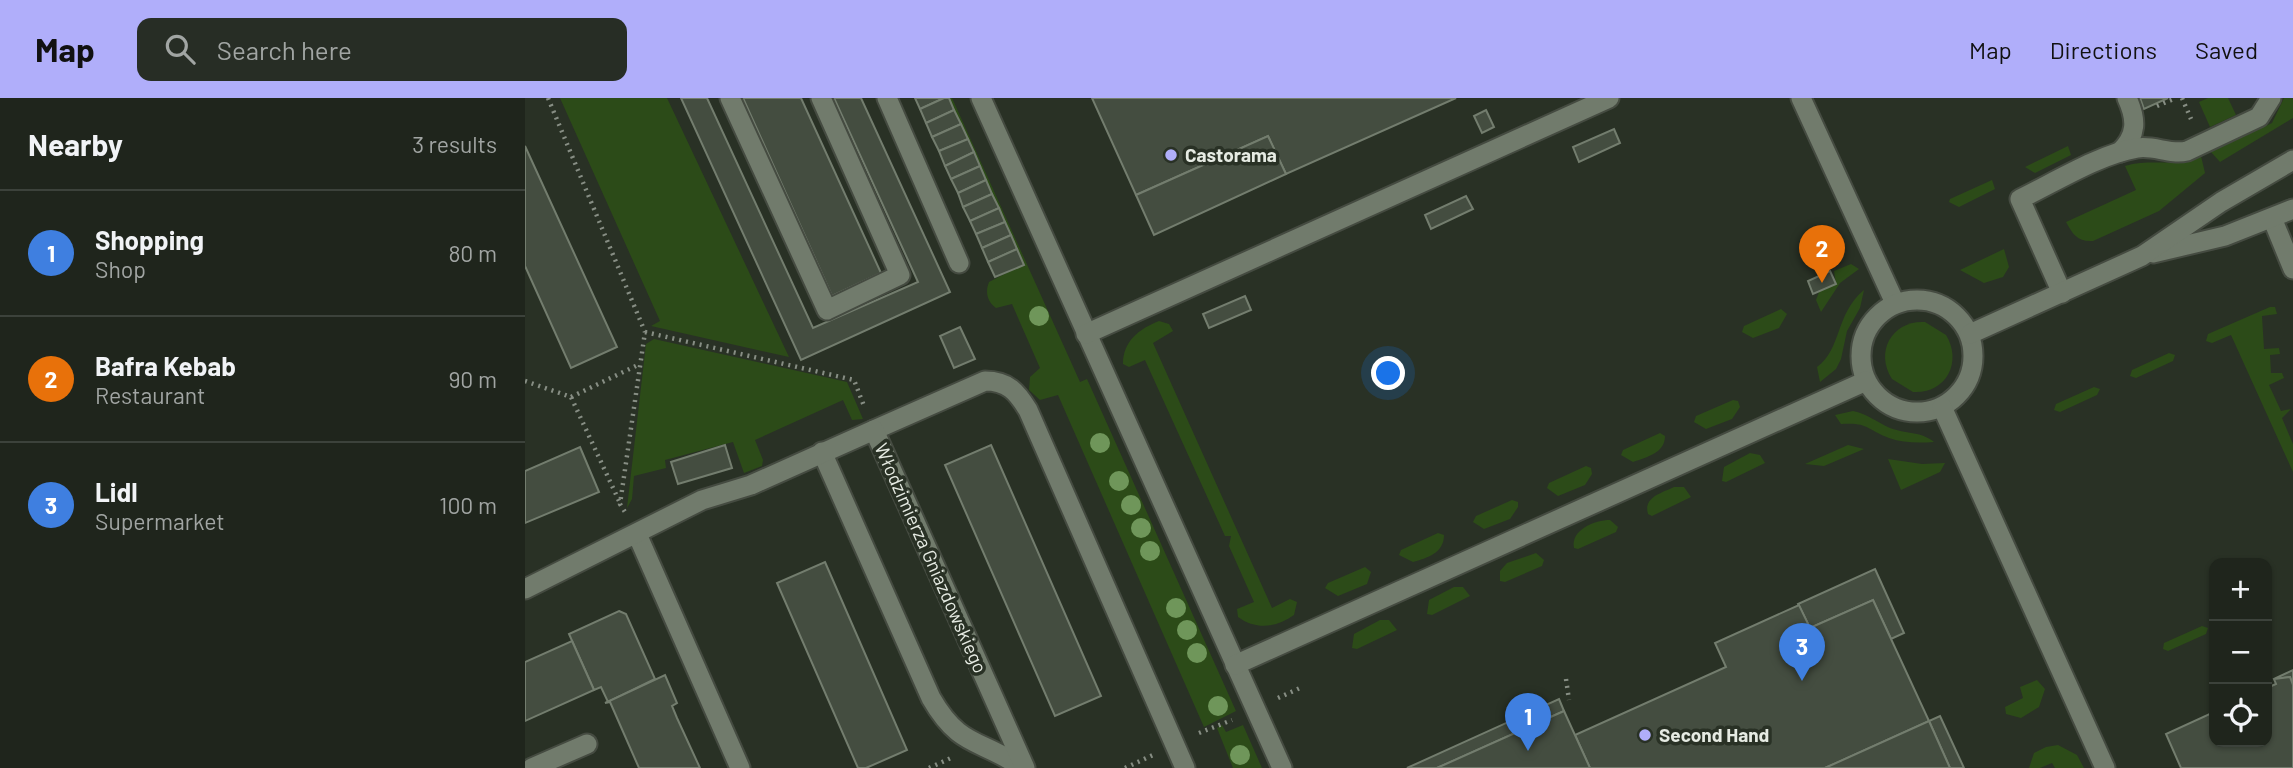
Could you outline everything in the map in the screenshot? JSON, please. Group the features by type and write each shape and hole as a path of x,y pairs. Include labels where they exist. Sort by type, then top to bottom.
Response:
{"street":[{"path":"730,98 827,310 900,275 821,98"},
{"path":"887,98 959,263"},
{"path":"981,98 1282,768"},
{"path":"1086,334 1609,98"},
{"path":"1801,98 1895,303"},
{"path":"2120,152 2128,144 2134,129 2135,116 2127,98"},
{"path":"2063,293 2020,199 2120,152 2144,147 2175,153 2187,151 2259,117 2271,98"},
{"path":"1970,334 2142,256 2221,202 2293,160"},
{"path":"2142,256 2225,236 2293,209"},
{"path":"2272,218 2293,269"},
{"path":"1912,299 1930,300 1947,307 1961,318 1970,334 1974,358 1968,382 1942,407 1913,412 1899,410 1886,403 1866,381 1861,363 1861,345 1867,327 1879,313 1895,303 1912,299"},
{"path":"874,430 985,381 1009,385 1028,410 1185,768"},
{"path":"1235,665 1866,381"},
{"path":"1942,407 2105,768"},
{"name":"Włodzimierza Gniazdowskiego","path":"525,589 702,500 751,485 874,430 1024,768"},
{"path":"822,452 943,720 961,736 1024,768"},
{"path":"637,534 740,768"},
{"path":"532,768 587,744"}],"path":[{"path":"548,98 645,332 620,503"},
{"path":"645,332 854,380 874,430"},
{"path":"525,381 571,397 640,363"},
{"path":"571,397 637,534"},
{"path":"1566,679 1569,700"},
{"path":"1277,699 1300,688"},
{"path":"1175,745 1221,723 1239,718"},
{"path":"929,768 958,755"}],"green space":[{"path":"560,98 667,98 789,357 651,326 660,321"},
{"path":"949,98 952,98 1080,382 1087,379 1236,711 1204,727 1058,395 1040,400 1029,390 1030,377 1040,368 1012,304 996,308 989,299 989,282 1024,264"},
{"path":"2208,98 2228,98 2236,115 2210,127 2199,102"},
{"path":"2284,98 2293,98 2293,118 2220,162 2211,152 2272,123"},
{"path":"2068,146 2071,155 2035,173 2025,167"},
{"path":"2201,156 2205,173 2159,211 2093,241 2077,237 2066,222 2136,190 2125,166 2183,162"},
{"path":"1992,180 1995,189 1959,207 1949,202 1950,199"},
{"path":"2004,249 2009,267 2003,277 1984,283 1960,270"},
{"path":"1851,264 1859,269 1840,283 1821,312 1816,300 1819,292 1836,284 1834,271"},
{"path":"1864,290 1860,308 1847,331 1841,359 1836,369 1820,382 1817,367 1831,351 1848,310"},
{"path":"2275,307 2277,314 2262,316 2264,349 2279,348 2280,354 2270,355 2271,373 2282,373 2284,378 2269,385 2281,411 2291,409 2282,418 2293,444 2293,472 2231,335 2212,343 2206,341 2208,334"},
{"path":"1781,309 1787,314 1779,328 1753,338 1742,332 1744,326"},
{"path":"1159,321 1169,324 1173,331 1153,343 1272,608 1290,599 1297,602 1294,615 1280,623 1259,626 1238,617 1237,609 1254,602 1229,546 1231,536 1225,536 1145,360 1129,367 1123,364 1126,349 1133,337"},
{"path":"1925,322 1946,335 1953,356 1948,375 1942,382 1934,388 1913,392 1892,379 1885,358 1886,348 1890,339 1904,326"},
{"path":"654,339 847,382 863,419 852,420 843,400 755,440 763,460 762,466 744,473 733,442 665,460 666,468 634,476 632,499 627,508 646,344"},
{"path":"2169,353 2175,355 2173,361 2136,378 2130,376 2132,370"},
{"path":"2094,387 2100,389 2097,395 2060,412 2054,410 2056,404"},
{"path":"1733,400 1738,401 1740,407 1732,419 1706,429 1694,422 1696,416"},
{"path":"1853,411 1890,428 1924,436 1934,442 1894,440 1862,425 1841,424 1835,415"},
{"path":"1660,433 1665,436 1664,442 1654,454 1633,462 1621,455 1623,450"},
{"path":"1848,445 1864,449 1824,466 1805,464"},
{"path":"1750,453 1760,455 1765,463 1726,482 1722,481 1724,467"},
{"path":"1888,459 1922,464 1945,463 1940,472 1901,490"},
{"path":"1586,466 1591,468 1592,474 1585,485 1558,496 1547,488 1549,483"},
{"path":"1674,487 1684,487 1691,497 1652,516 1648,514 1648,503"},
{"path":"1512,500 1518,502 1518,507 1510,519 1484,529 1473,522 1476,516"},
{"path":"1610,520 1618,527 1616,532 1578,549 1574,548 1576,536 1585,527"},
{"path":"1438,533 1444,535 1443,541 1434,554 1413,562 1399,555 1401,550"},
{"path":"1536,553 1544,560 1542,566 1505,582 1500,581 1500,571 1507,563"},
{"path":"1365,567 1371,572 1367,584 1338,596 1325,588 1328,583"},
{"path":"1454,587 1463,587 1470,596 1432,615 1427,614 1429,600"},
{"path":"1380,620 1389,620 1397,630 1357,649 1352,648 1354,634"},
{"path":"2202,626 2208,628 2206,634 2168,651 2163,649 2164,643"},
{"path":"2037,680 2045,689 2039,707 2021,718 2006,714 2005,707 2023,698 2020,687"},
{"path":"1222,725 1226,732 1243,725 1262,768 1233,768 1217,728"},
{"path":"2058,745 2077,755 2084,768 2055,768 2052,763 2040,768 2029,768 2034,753"}],"building":[{"path":"681,98 707,98 813,328 918,282 834,98 861,98 950,292 801,360"},
{"path":"743,98 801,98 881,273 832,296"},
{"path":"915,98 944,98 920,109"},
{"path":"949,98 954,110 926,123 920,109"},
{"name":"Castorama","path":"1092,98 1456,98 1286,174 1268,136 1136,195"},
{"path":"2140,98 2168,98 2144,109"},
{"path":"954,110 961,124 932,137 926,123"},
{"path":"1486,110 1494,127 1482,133 1474,116"},
{"path":"961,124 968,139 939,151 932,137"},
{"path":"1614,129 1620,143 1579,162 1573,147"},
{"path":"1268,136 1286,174 1154,235 1136,195"},
{"path":"968,139 974,152 945,166 939,151"},
{"path":"525,146 617,347 571,368 525,266"},
{"path":"974,152 980,166 951,179 945,166"},
{"path":"980,166 986,180 958,193 951,179"},
{"path":"986,180 992,194 963,207 958,193"},
{"path":"992,194 999,208 970,221 963,207"},
{"path":"1466,196 1473,209 1431,229 1425,215"},
{"path":"999,208 1005,222 976,234 970,221"},
{"path":"1005,222 1011,235 982,248 976,234"},
{"path":"1011,235 1017,249 988,262 982,248"},
{"path":"1017,249 1024,265 995,277 988,262"},
{"path":"1830,271 1836,284 1813,294 1808,281"},
{"path":"1245,296 1251,310 1209,328 1203,314"},
{"path":"960,327 975,359 954,368 940,336"},
{"path":"725,445 732,468 678,484 671,462"},
{"path":"991,445 1101,696 1055,716 945,465"},
{"path":"580,447 599,492 525,523 525,471"},
{"path":"825,562 907,750 866,768 858,768 777,583"},
{"path":"1875,569 1904,633 1891,639 1873,600 1810,628 1798,604"},
{"path":"1873,600 1929,721 1825,768 1590,768 1575,735 1726,667 1715,643 1799,605 1810,628"},
{"path":"619,611 626,614 655,679 608,702 601,687 594,690 569,634"},
{"path":"572,641 594,690 525,721 525,662"},
{"path":"2293,670 2293,685 2290,677 2274,679"},
{"path":"665,675 677,703 672,706 700,768 639,768 610,702 605,703"},
{"path":"2290,677 2293,685 2293,768 2181,768 2166,734 2209,714 2209,747 2272,747 2272,686 2276,684 2274,679"},
{"path":"1559,699 1564,711 1437,768 1407,768"},
{"path":"1564,711 1590,768 1437,768"},
{"path":"1940,716 1964,768 1950,768 1929,721"},
{"path":"1929,721 1950,768 1825,768"}],"place":[{"name":"Castorama","path":"1171,155"},
{"name":"Bafra Kebab","path":"1822,283"},
{"name":"Lidl","path":"1802,681"},
{"name":"Second Hand","path":"1645,735"},
{"name":"Shopping","path":"1528,751"}]}
